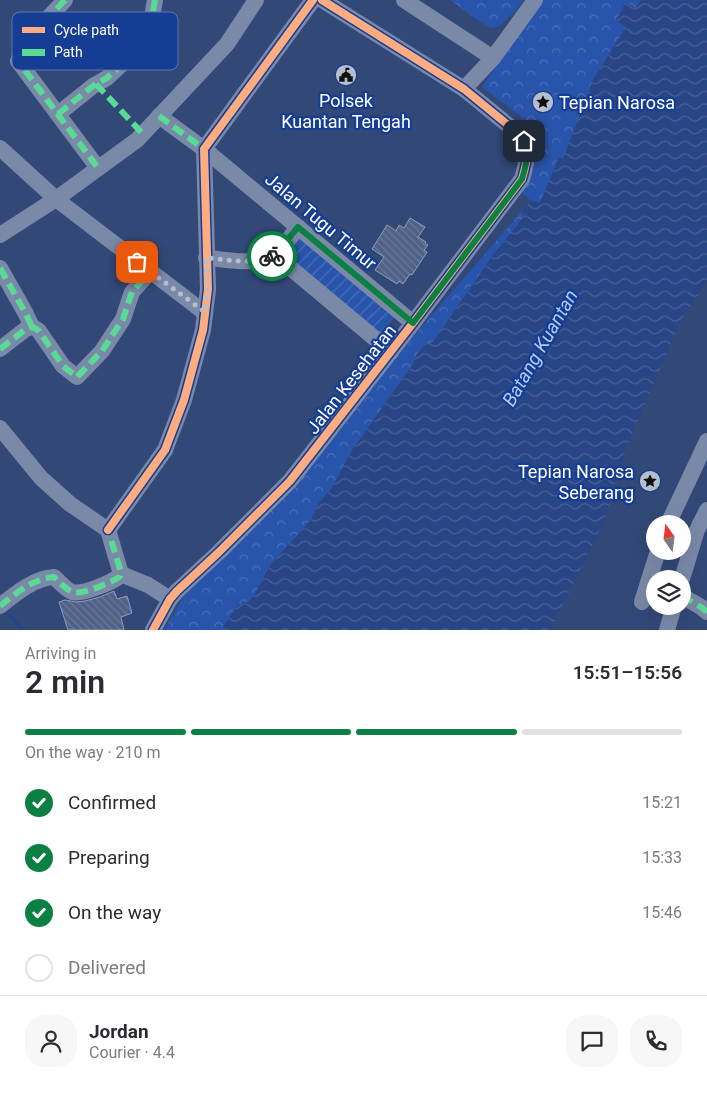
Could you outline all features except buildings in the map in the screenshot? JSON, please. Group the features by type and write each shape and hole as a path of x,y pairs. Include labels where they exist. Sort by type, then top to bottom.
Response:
{"street":[{"path":"54,12 65,0"},
{"path":"0,235 56,199 137,140 227,44 256,0"},
{"path":"108,530 165,450 184,400 203,330 208,289 204,149 313,0"},
{"name":"Jalan Kesehatan","path":"153,630 170,599 290,481 391,352 522,179 526,165 527,148 519,134 464,89 322,0"},
{"path":"404,0 493,58"},
{"path":"464,89 493,58 535,0"},
{"path":"25,70 98,168"},
{"path":"58,114 116,70"},
{"name":"Jalan Tugu Timur","path":"159,116 204,149 413,323"},
{"path":"0,148 56,199 205,312"},
{"path":"206,258 263,260 275,255 298,227"},
{"path":"275,255 391,352"},
{"path":"0,268 32,327 39,331 63,366 77,377 102,351 123,319 132,292 150,272"},
{"path":"0,349 32,327"},
{"path":"0,428 40,478 70,504 108,530 121,574"},
{"path":"672,515 707,441"},
{"path":"685,570 697,530 707,510"},
{"path":"642,602 655,560"},
{"path":"121,574 148,585 170,599"},
{"path":"6,601 33,583 46,578 54,577 67,590 80,593 96,588 121,574"},
{"path":"691,601 707,612"},
{"path":"667,630 671,615"}],"green space":[{"path":"450,0 523,0 500,26 492,28 480,22"},
{"name":"Tepian Narosa","path":"542,0 641,0 636,8 616,20 626,27 593,80 563,159 559,158 540,203 531,201 521,192 533,169 545,135 482,87"},
{"path":"523,210 522,219 491,258 434,341 422,347 413,364 351,452 331,489 319,503 311,520 271,564 254,596 248,602 238,605 221,630 164,630 187,591 342,428 398,354"},
{"path":"301,233 397,314 377,337 281,257"}],"water":[{"name":"Batang Kuantan","path":"641,0 707,0 707,282 681,320 626,448 604,522 550,630 221,630 238,605 248,602 254,596 271,564 311,520 319,503 331,489 351,452 413,365 417,353 434,341 491,258 522,219 523,210 531,201 540,203 559,157 563,159 593,80 626,27 616,20 626,2 636,8"}],"waterway":[{"path":"3,608 23,630"}],"marked path":[{"path":"54,12 65,0"},
{"path":"153,12 155,0"},
{"path":"25,70 98,168"},
{"path":"58,114 116,70"},
{"path":"96,84 143,134"},
{"path":"159,116 204,149"},
{"path":"0,268 32,327"},
{"path":"0,349 26,329 34,328 39,331 63,366 77,377 102,351 123,319 132,292 150,272"},
{"path":"0,606 25,587 47,578 54,577 68,590 73,592 83,592 96,588 118,578 121,572 108,530"},
{"path":"691,601 707,612"}],"cycle path":[{"path":"108,530 165,450 184,400 203,330 208,289 204,149 313,0"},
{"path":"153,630 170,599 177,591 290,481 413,323 522,179 524,173 527,150 519,134 464,89 322,0"}],"way so far":[{"path":"137,262 205,312 208,289 206,258 250,261 263,260 272,256"}],"place":[{"name":"Polsek Kuantan Tengah","path":"346,75"},
{"name":"Tepian Narosa","path":"543,102"},
{"name":"Tepian Narosa Seberang","path":"650,481"}],"route":[{"path":"272,256 275,255 298,227 413,323 522,179 527,160 527,148 524,141"}]}
